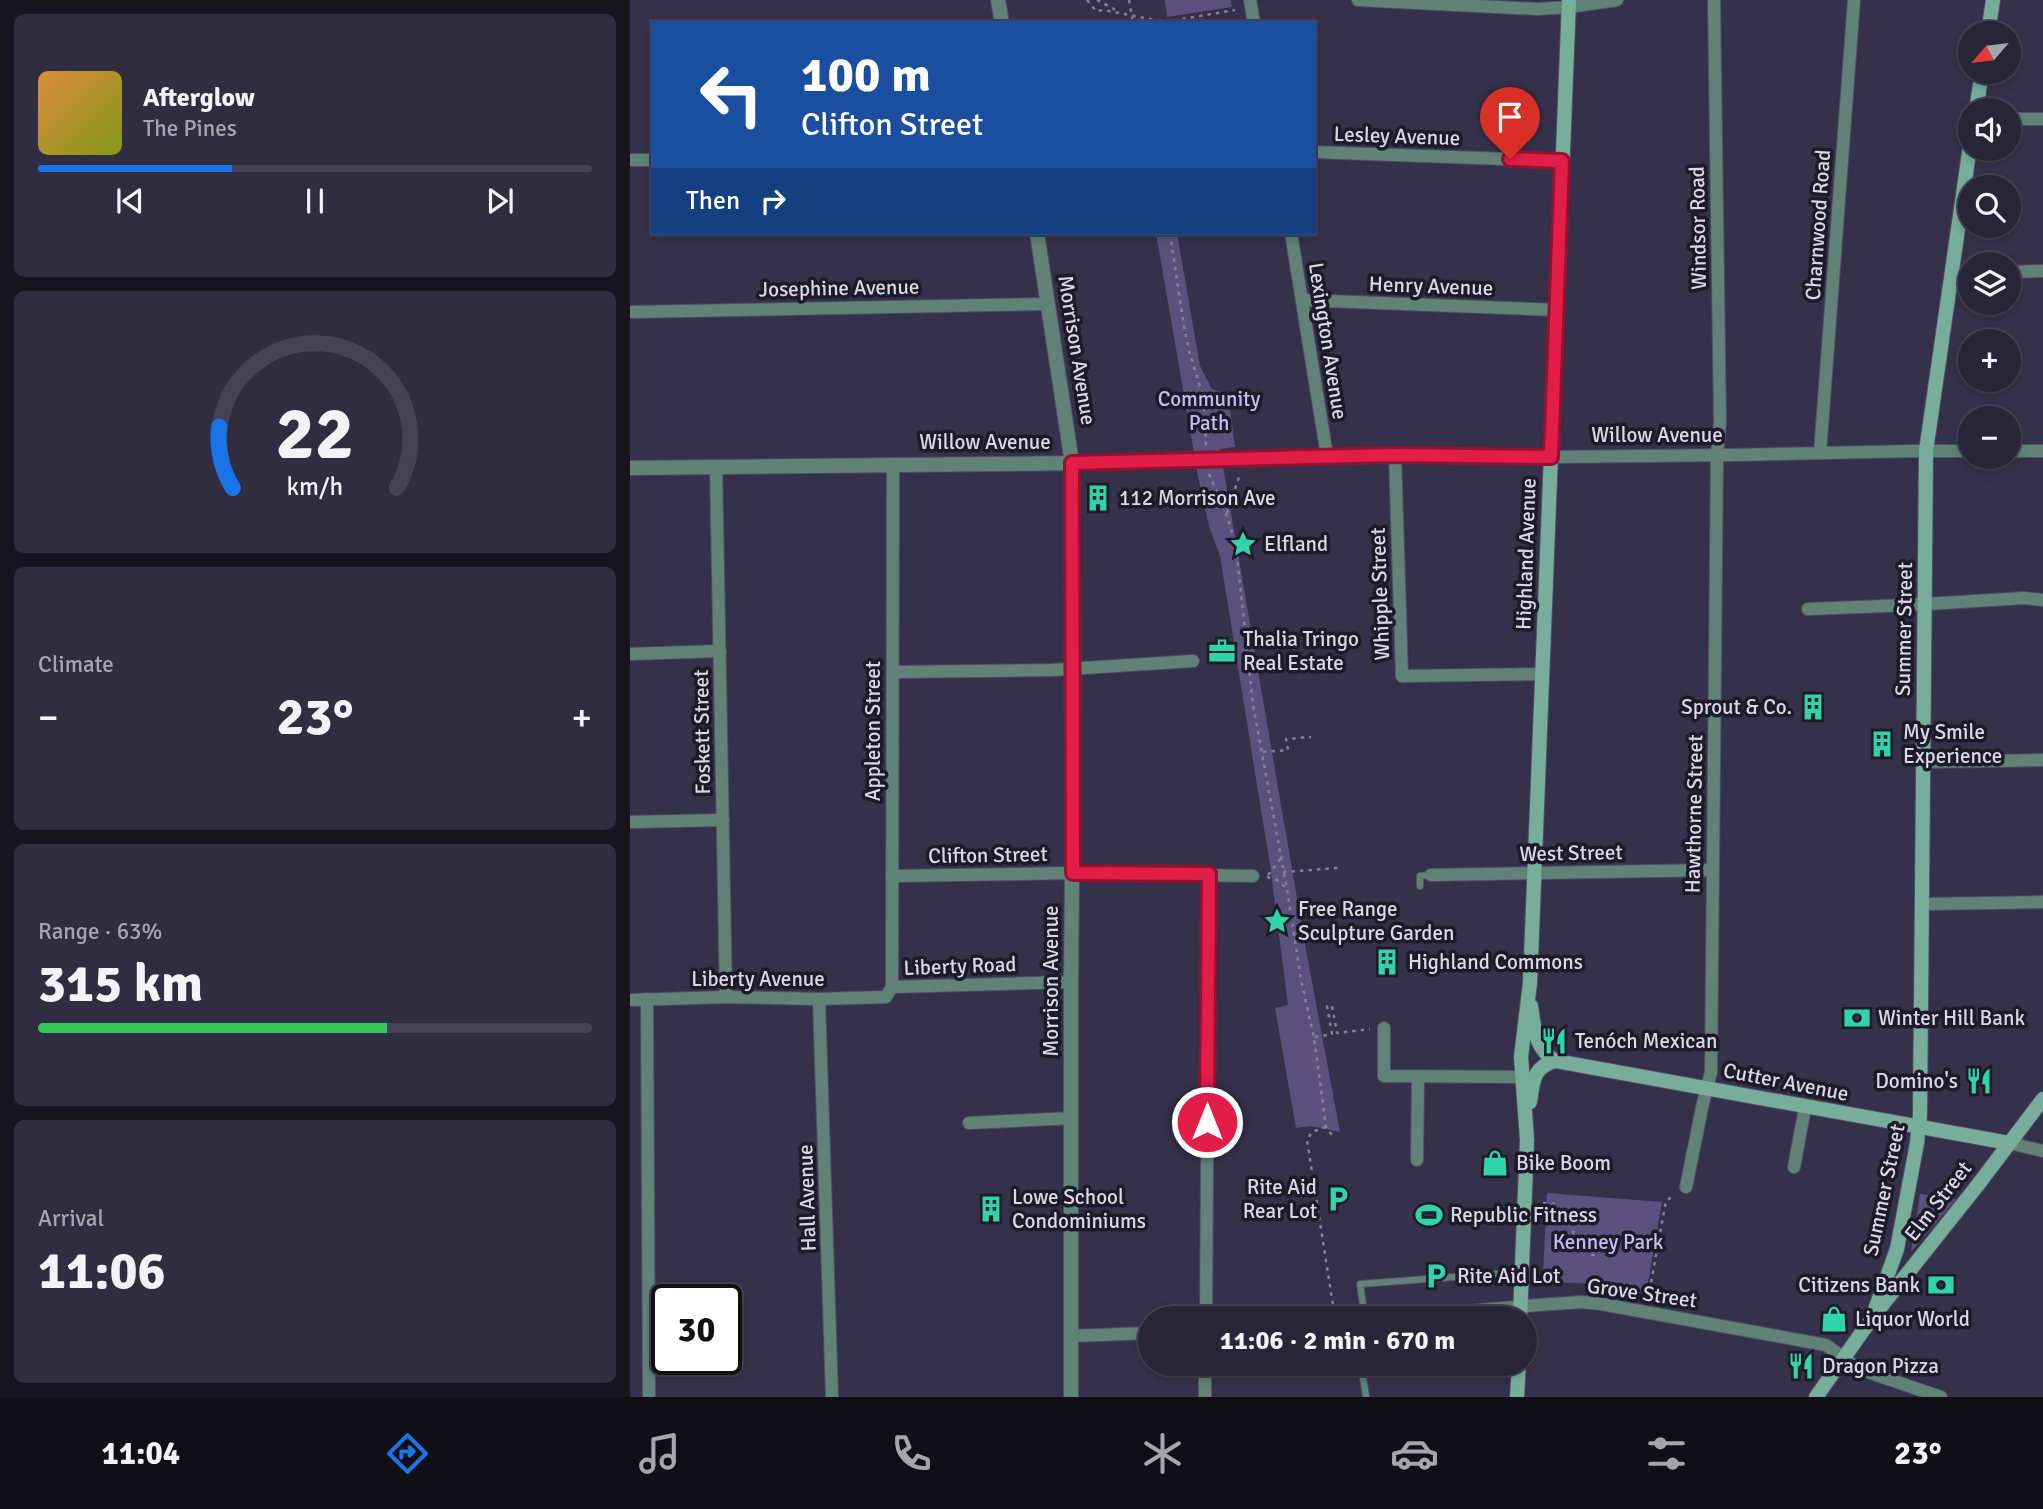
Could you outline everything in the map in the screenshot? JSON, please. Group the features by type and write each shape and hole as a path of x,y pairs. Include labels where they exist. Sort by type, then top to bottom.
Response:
{"main road":[{"path":"1990,21 1993,0"},
{"name":"Highland Avenue","path":"1520,1306 1527,1140 1522,1034 1530,983 1569,4"},
{"name":"Summer Street","path":"1872,1318 1897,1249 1919,1128 1927,451 1968,161"},
{"name":"Highland Avenue","path":"1530,983 1536,1039 1544,1052 1556,1061"},
{"path":"1527,1140 1530,1101 1536,1072 1556,1061"},
{"name":"Cutter Avenue","path":"1556,1061 2009,1143"},
{"name":"Elm Street","path":"1816,1397 1872,1318 2043,1098"},
{"path":"1517,1397 1518,1376"}],"street":[{"path":"998,0 1002,21"},
{"path":"1250,0 1254,21"},
{"path":"1358,0 1538,9 1617,0"},
{"name":"Windsor Road","path":"1714,0 1720,423 1717,456"},
{"name":"Charnwood Road","path":"1820,453 1854,0"},
{"path":"2021,119 2043,119"},
{"name":"Lesley Avenue","path":"1316,152 1562,161"},
{"path":"630,160 651,160"},
{"name":"Morrison Avenue","path":"1037,235 1072,463 1074,668 1071,1397"},
{"name":"Lexington Avenue","path":"1292,235 1327,456"},
{"path":"2021,272 2043,271"},
{"path":"1952,274 1958,274"},
{"name":"Henry Avenue","path":"1303,300 1557,310"},
{"name":"Josephine Avenue","path":"630,312 1048,304"},
{"name":"Willow Avenue","path":"630,468 1072,463 1395,455 1717,456 1958,451"},
{"path":"2021,451 2043,451"},
{"name":"Whipple Street","path":"1395,455 1402,676 1542,674"},
{"name":"Hawthorne Street","path":"1681,1191 1711,1072 1717,456"},
{"name":"Appleton Street","path":"889,992 892,876 893,464"},
{"name":"Foskett Street","path":"716,466 726,997"},
{"path":"1808,609 2024,598 2043,600"},
{"path":"630,654 720,651"},
{"path":"893,672 1052,670 1193,661"},
{"path":"1924,762 2043,760"},
{"path":"630,822 723,820"},
{"name":"West Street","path":"1431,875 1712,870"},
{"name":"Clifton Street","path":"892,876 1073,873 1253,876"},
{"path":"1206,1306 1209,874"},
{"path":"1923,904 2043,902"},
{"name":"Liberty Road","path":"889,992 1071,982"},
{"name":"Liberty Avenue","path":"630,1000 726,997 819,999 889,992"},
{"path":"647,999 649,1397"},
{"name":"Hall Avenue","path":"819,999 832,1397"},
{"path":"1384,1028 1384,1076 1522,1077"},
{"path":"1417,1160 1418,1077"},
{"path":"1794,1167 1805,1108"},
{"path":"968,1123 1072,1118"},
{"path":"2009,1143 2043,1151"},
{"name":"Grove Street","path":"1537,1309 1582,1302 1601,1304 1826,1345 1859,1369 1941,1397"},
{"path":"1071,1336 1138,1333"},
{"path":"1205,1376 1205,1397"}],"lane":[{"path":"1420,886 1420,876 1431,875"},
{"path":"1363,1306 1360,1284 1521,1272"},
{"path":"1362,1376 1366,1397"}],"path":[{"path":"1087,0 1096,11 1104,10 1160,21"},
{"path":"1097,0 1115,12"},
{"path":"1129,0 1133,21"},
{"path":"1171,21 1235,10"},
{"path":"1170,235 1189,351 1203,396 1206,445"},
{"path":"1209,477 1216,488 1236,547 1253,705 1301,980 1314,1038 1326,1126 1332,1135"},
{"path":"1226,515 1239,477"},
{"path":"1263,752 1288,750 1286,739 1311,737"},
{"path":"1281,857 1266,877 1287,888"},
{"path":"1283,872 1339,868"},
{"path":"1314,1038 1332,1034 1327,1006 1332,1006 1337,1033 1384,1028"},
{"path":"1326,1126 1312,1132 1307,1140 1333,1306"},
{"path":"1648,1298 1666,1201 1681,1191"},
{"path":"1543,1203 1558,1204"},
{"path":"1573,1234 1574,1226"},
{"path":"1591,1255 1598,1255"},
{"path":"1539,1286 1548,1278"}],"green space":[{"path":"1165,0 1231,0 1232,7 1167,17"},
{"name":"Community Path","path":"1156,235 1177,235 1200,366 1212,389 1228,394 1235,447 1220,449 1340,1132 1310,1126 1296,1128 1275,1008 1288,1005 1270,865 1220,556 1209,526"},
{"name":"Kenney Park","path":"1547,1193 1662,1202 1646,1294 1596,1284 1552,1282 1543,1273"},
{"path":"1920,1194 1956,1199 1911,1252"}],"place":[{"name":"112 Morrison Ave","path":"1098,498"},
{"name":"Elfland","path":"1243,544"},
{"name":"Thalia Tringo Real Estate","path":"1222,651"},
{"name":"Sprout & Co.","path":"1813,707"},
{"name":"My Smile Experience","path":"1882,744"},
{"name":"Free Range Sculpture Garden","path":"1277,921"},
{"name":"Highland Commons","path":"1387,962"},
{"name":"Winter Hill Bank","path":"1857,1018"},
{"name":"Tenóch Mexican","path":"1554,1041"},
{"name":"Domino's","path":"1979,1081"},
{"name":"Bike Boom","path":"1495,1163"},
{"name":"Rite Aid Rear Lot","path":"1338,1199"},
{"name":"Lowe School Condominiums","path":"991,1209"},
{"name":"Republic Fitness","path":"1429,1215"},
{"name":"Rite Aid Lot","path":"1436,1276"},
{"name":"Citizens Bank","path":"1941,1285"},
{"name":"Liquor World","path":"1834,1319"},
{"name":"Dragon Pizza","path":"1801,1366"}],"route":[{"path":"1207,1122 1209,874 1073,873 1072,463 1395,455 1551,457 1562,161 1510,159"}]}
